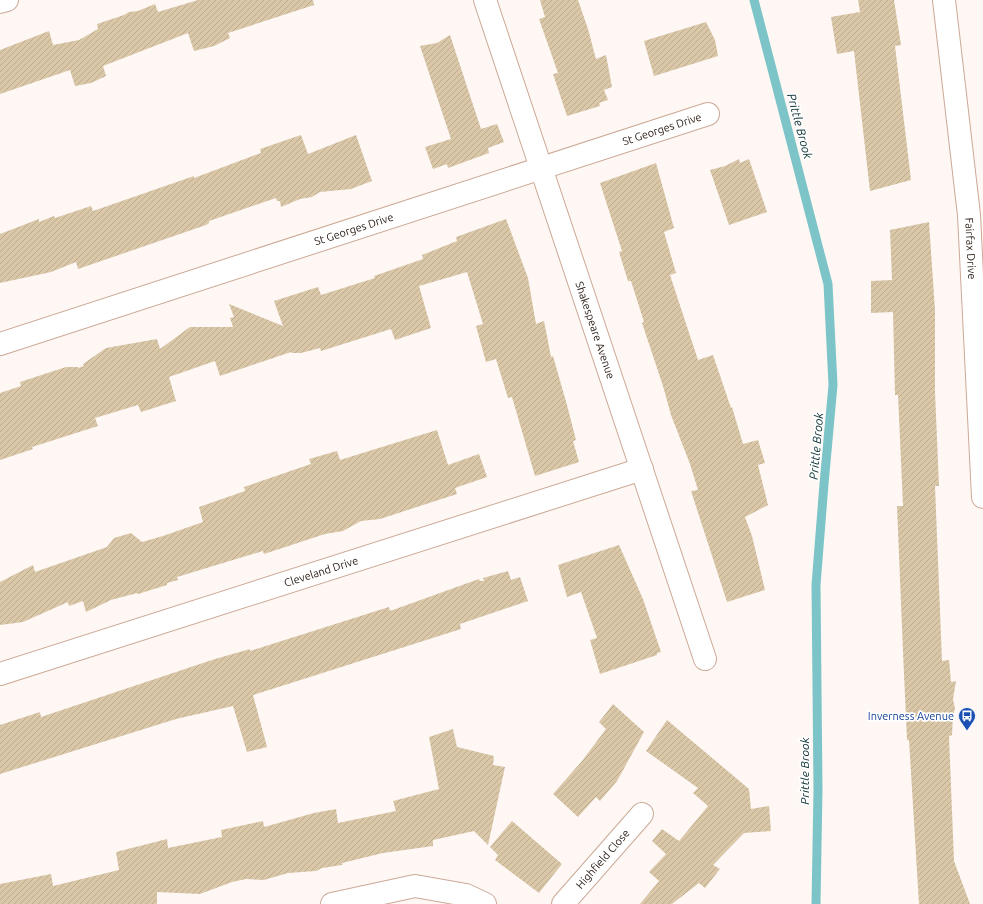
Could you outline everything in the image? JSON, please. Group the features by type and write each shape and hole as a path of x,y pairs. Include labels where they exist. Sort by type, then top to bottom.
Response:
{"street":[{"path":"0,2 7,0"},
{"name":"Shakespeare Avenue","path":"485,0 705,659"},
{"name":"Fairfax Drive","path":"944,0 976,214 983,497"},
{"name":"St Georges Drive","path":"0,344 708,114"},
{"name":"Cleveland Drive","path":"0,674 642,469"},
{"name":"Highfield Close","path":"563,904 642,814"},
{"path":"332,904 415,886 466,895 485,904"}],"building":[{"path":"198,0 313,0 314,5 228,33 230,38 214,46 194,51 188,33 103,66 106,76 91,83 75,86 70,70 0,94 0,50 49,31 53,45 79,40 98,29 97,24 129,12 138,11 155,4 158,12"},
{"path":"540,0 578,0 596,59 606,55 612,87 604,90 608,100 599,103 600,106 567,116 553,74 558,73 539,19 545,17"},
{"path":"858,0 894,0 901,45 895,46 911,180 870,191 854,51 837,54 831,17 860,12"},
{"path":"706,22 715,40 718,56 654,76 644,41"},
{"path":"450,35 481,129 497,124 504,142 488,148 489,153 448,168 447,164 433,169 425,147 451,139 420,46 437,43"},
{"path":"301,135 308,154 356,135 372,181 351,189 320,192 312,197 300,199 281,207 280,201 277,201 276,198 209,221 206,225 78,269 76,262 51,272 0,283 0,234 39,219 39,222 54,216 55,218 91,206 93,211 194,176 194,178 261,153 260,149"},
{"path":"739,159 740,163 749,159 767,212 729,225 710,170 725,166"},
{"path":"656,163 674,228 664,232 676,273 670,275 698,360 713,355 731,408 732,407 743,444 758,440 765,463 758,465 768,505 745,517 752,536 765,590 727,602 691,491 698,490 690,464 671,415 642,323 644,322 631,281 628,281 619,252 622,251 600,183"},
{"path":"506,219 528,278 536,324 544,321 551,357 553,356 576,440 573,441 579,462 535,476 512,397 508,398 496,359 486,362 476,326 483,324 467,272 419,286 431,328 395,340 391,329 321,351 320,348 301,353 291,352 220,376 215,361 169,377 176,401 141,412 138,405 95,418 98,426 32,447 33,449 0,460 0,393 21,386 20,382 66,367 78,368 84,366 83,364 106,348 157,339 160,349 190,327 233,327 230,318 234,317 229,304 283,326 274,301 318,287 321,295 375,278 374,276 423,259 422,255 457,241 456,237"},
{"path":"929,222 935,310 935,392 939,486 935,486 942,661 949,660 951,682 956,681 953,699 955,709 953,715 952,735 949,736 954,861 970,904 919,904 909,740 907,740 903,652 897,506 903,506 898,395 895,395 893,312 871,313 871,281 892,280 890,230"},
{"path":"437,430 448,465 479,454 487,477 455,488 457,494 380,519 361,521 343,531 325,534 264,554 263,551 177,577 178,580 167,583 167,585 111,600 86,612 83,601 69,606 68,602 23,622 0,625 0,582 33,565 35,572 107,547 114,538 131,533 142,542 163,536 203,522 199,507 245,491 244,487 311,464 309,459 337,451 340,460"},
{"path":"619,545 643,599 661,652 657,653 657,655 600,674 590,640 597,638 581,592 567,597 558,565"},
{"path":"508,571 511,580 520,577 528,601 460,624 461,629 253,695 267,747 247,752 233,706 176,719 0,774 0,725 40,712 41,717 215,659 250,649 250,651 389,607 390,611 479,579 480,581 484,581 483,578"},
{"path":"613,704 644,732 617,781 600,801 596,797 578,817 553,794 582,761 606,729 599,722"},
{"path":"667,720 749,789 751,809 769,806 771,831 744,833 713,865 720,869 705,888 699,883 672,904 640,904 659,881 649,872 666,854 652,841 662,829 679,841 708,806 693,793 698,788 646,751"},
{"path":"453,729 457,747 494,756 493,765 505,767 488,845 474,831 433,840 433,846 383,853 342,863 342,865 322,868 316,871 288,873 264,880 246,879 232,882 200,894 157,892 157,904 0,904 0,884 51,874 53,886 119,870 116,852 167,839 168,848 222,837 221,830 263,821 264,827 314,813 336,809 338,823 396,811 393,801 439,789 429,737"},
{"path":"512,821 562,864 539,893 495,860 498,855 490,847"}],"waterway":[{"name":"Prittle Brook","path":"754,0 828,284 833,385 816,585 818,789 816,904"}],"place":[{"name":"Inverness Avenue","path":"967,731"}]}
